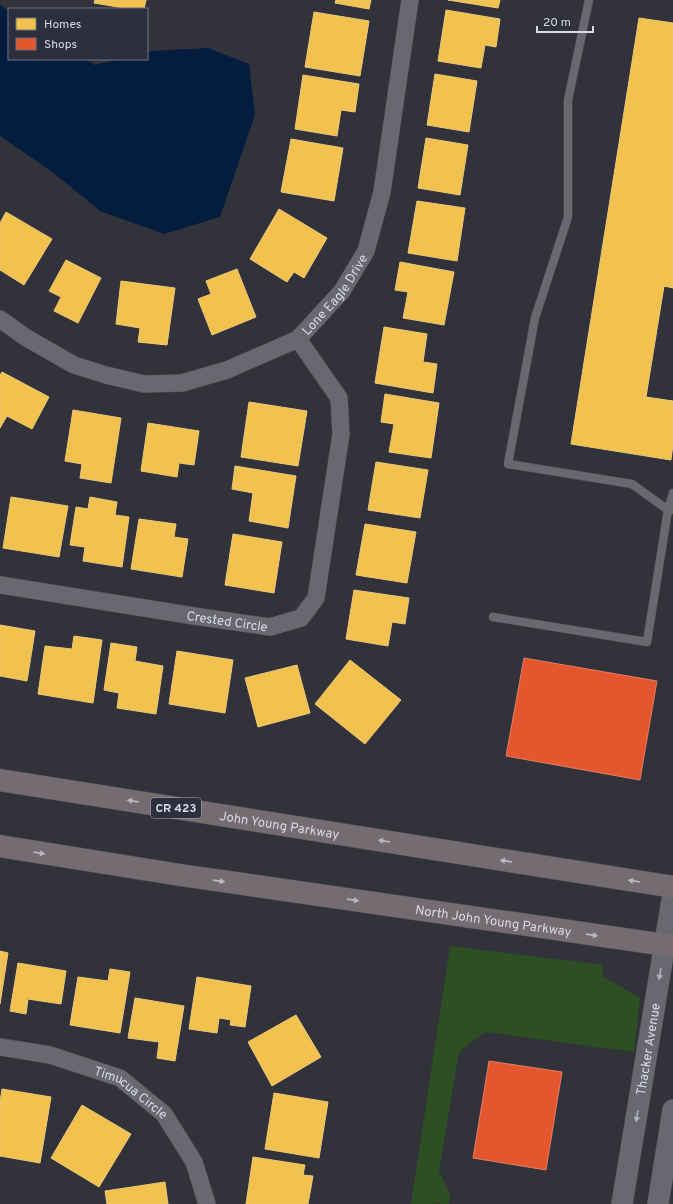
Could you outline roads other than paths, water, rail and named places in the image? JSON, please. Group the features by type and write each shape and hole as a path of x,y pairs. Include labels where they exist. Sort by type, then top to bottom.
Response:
{"highway":[{"name":"John Young Parkway","path":"0,780 673,887"},
{"name":"North John Young Parkway","path":"0,846 314,895 669,945"}],"street":[{"name":"Lone Eagle Drive","path":"0,319 25,337 74,365 106,375 144,384 182,383 226,370 298,339 342,291 366,251 382,192 410,0"},
{"name":"Crested Circle","path":"0,585 270,627 301,618 316,598 341,434 339,398 298,339"},
{"name":"Thacker Avenue","path":"625,1199 669,945 673,894"},
{"name":"Timucua Circle","path":"0,1047 50,1055 120,1078 164,1114 194,1162 207,1204"},
{"path":"658,1204 666,1176 673,1110"}],"lane":[{"path":"589,0 568,100 568,217 536,318 508,464 632,484 670,510"},
{"path":"493,617 647,642 673,493"}],"water":[{"path":"0,5 8,10 8,60 88,60 95,65 115,60 148,60 148,52 153,51 208,48 249,64 255,115 220,217 164,234 100,211 55,174 0,136"}]}
